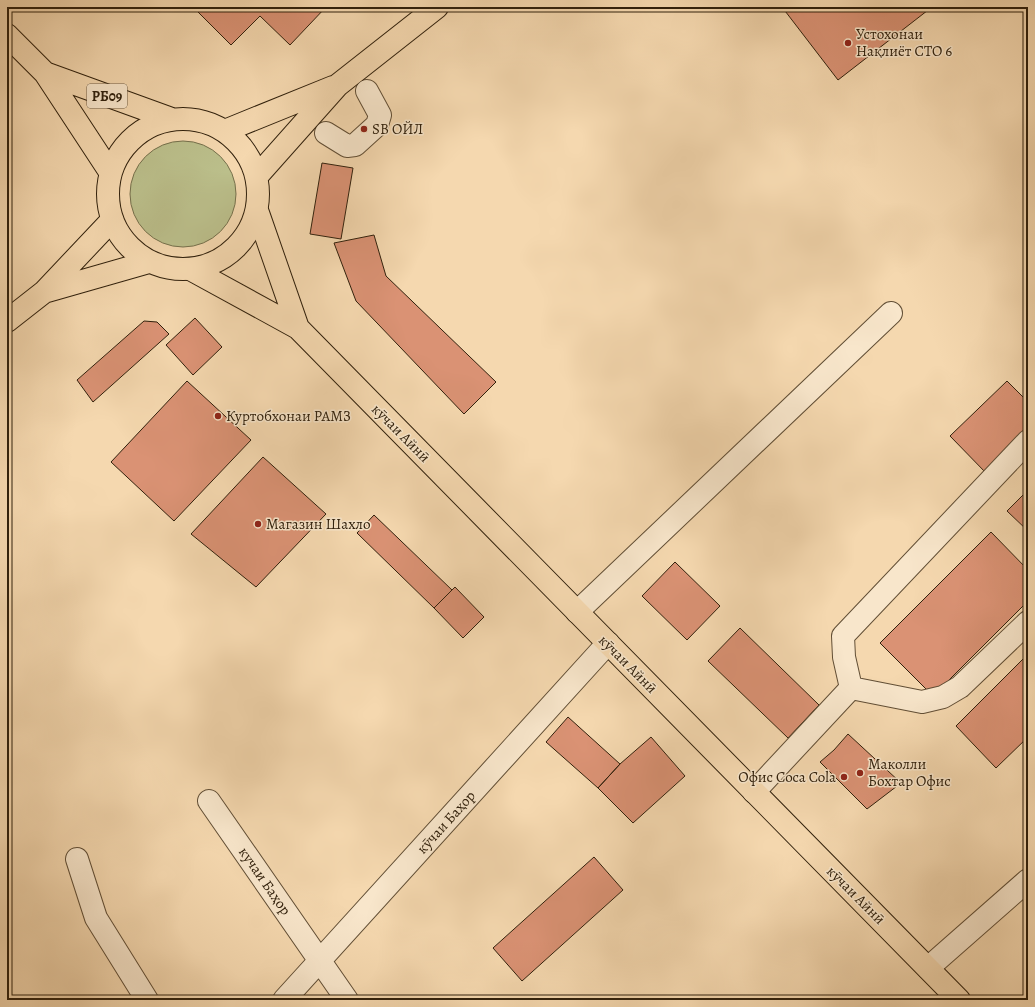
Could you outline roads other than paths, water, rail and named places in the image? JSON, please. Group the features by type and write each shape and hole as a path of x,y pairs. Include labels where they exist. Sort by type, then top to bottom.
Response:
{"main road":[{"path":"258,175 338,85 437,7"},
{"name":"РБ09","path":"7,35 45,73 110,172"},
{"name":"РБ09","path":"45,73 169,118"},
{"path":"227,130 338,85"},
{"path":"169,118 199,118 227,130 246,150 258,175 260,194 258,213 234,252 192,270 170,269 149,262 126,244 112,220 107,196 110,172 132,137 169,118"},
{"name":"кӯчаи Айнӣ","path":"258,213 298,328"},
{"path":"7,321 44,292 112,220"},
{"path":"44,292 149,262"},
{"name":"кӯчаи Айнӣ","path":"192,270 298,328 959,1000"}],"street":[{"path":"326,133 347,146 355,145 377,125 380,115 367,91"},
{"path":"577,612 891,313"},
{"path":"851,688 844,657 843,636 1028,441"},
{"path":"851,688 922,702 943,697 960,687 1028,622"},
{"name":"кӯчаи Баҳор","path":"284,1000 608,643"},
{"path":"754,792 851,688"},
{"name":"кучаи Баҳор","path":"209,801 347,1000"},
{"path":"77,859 96,918 147,1000"},
{"path":"928,968 1028,880"}],"place":[{"name":"Устохонаи Нақлиёт СТО 6","path":"848,43"},
{"name":"SB ОЙЛ","path":"364,129"},
{"name":"Куртобхонаи РАМЗ","path":"218,416"},
{"name":"Магазин Шахло","path":"258,524"},
{"name":"Маколли Бохтар Офис","path":"860,773"},
{"name":"Офис Coca Cola","path":"844,777"}]}
